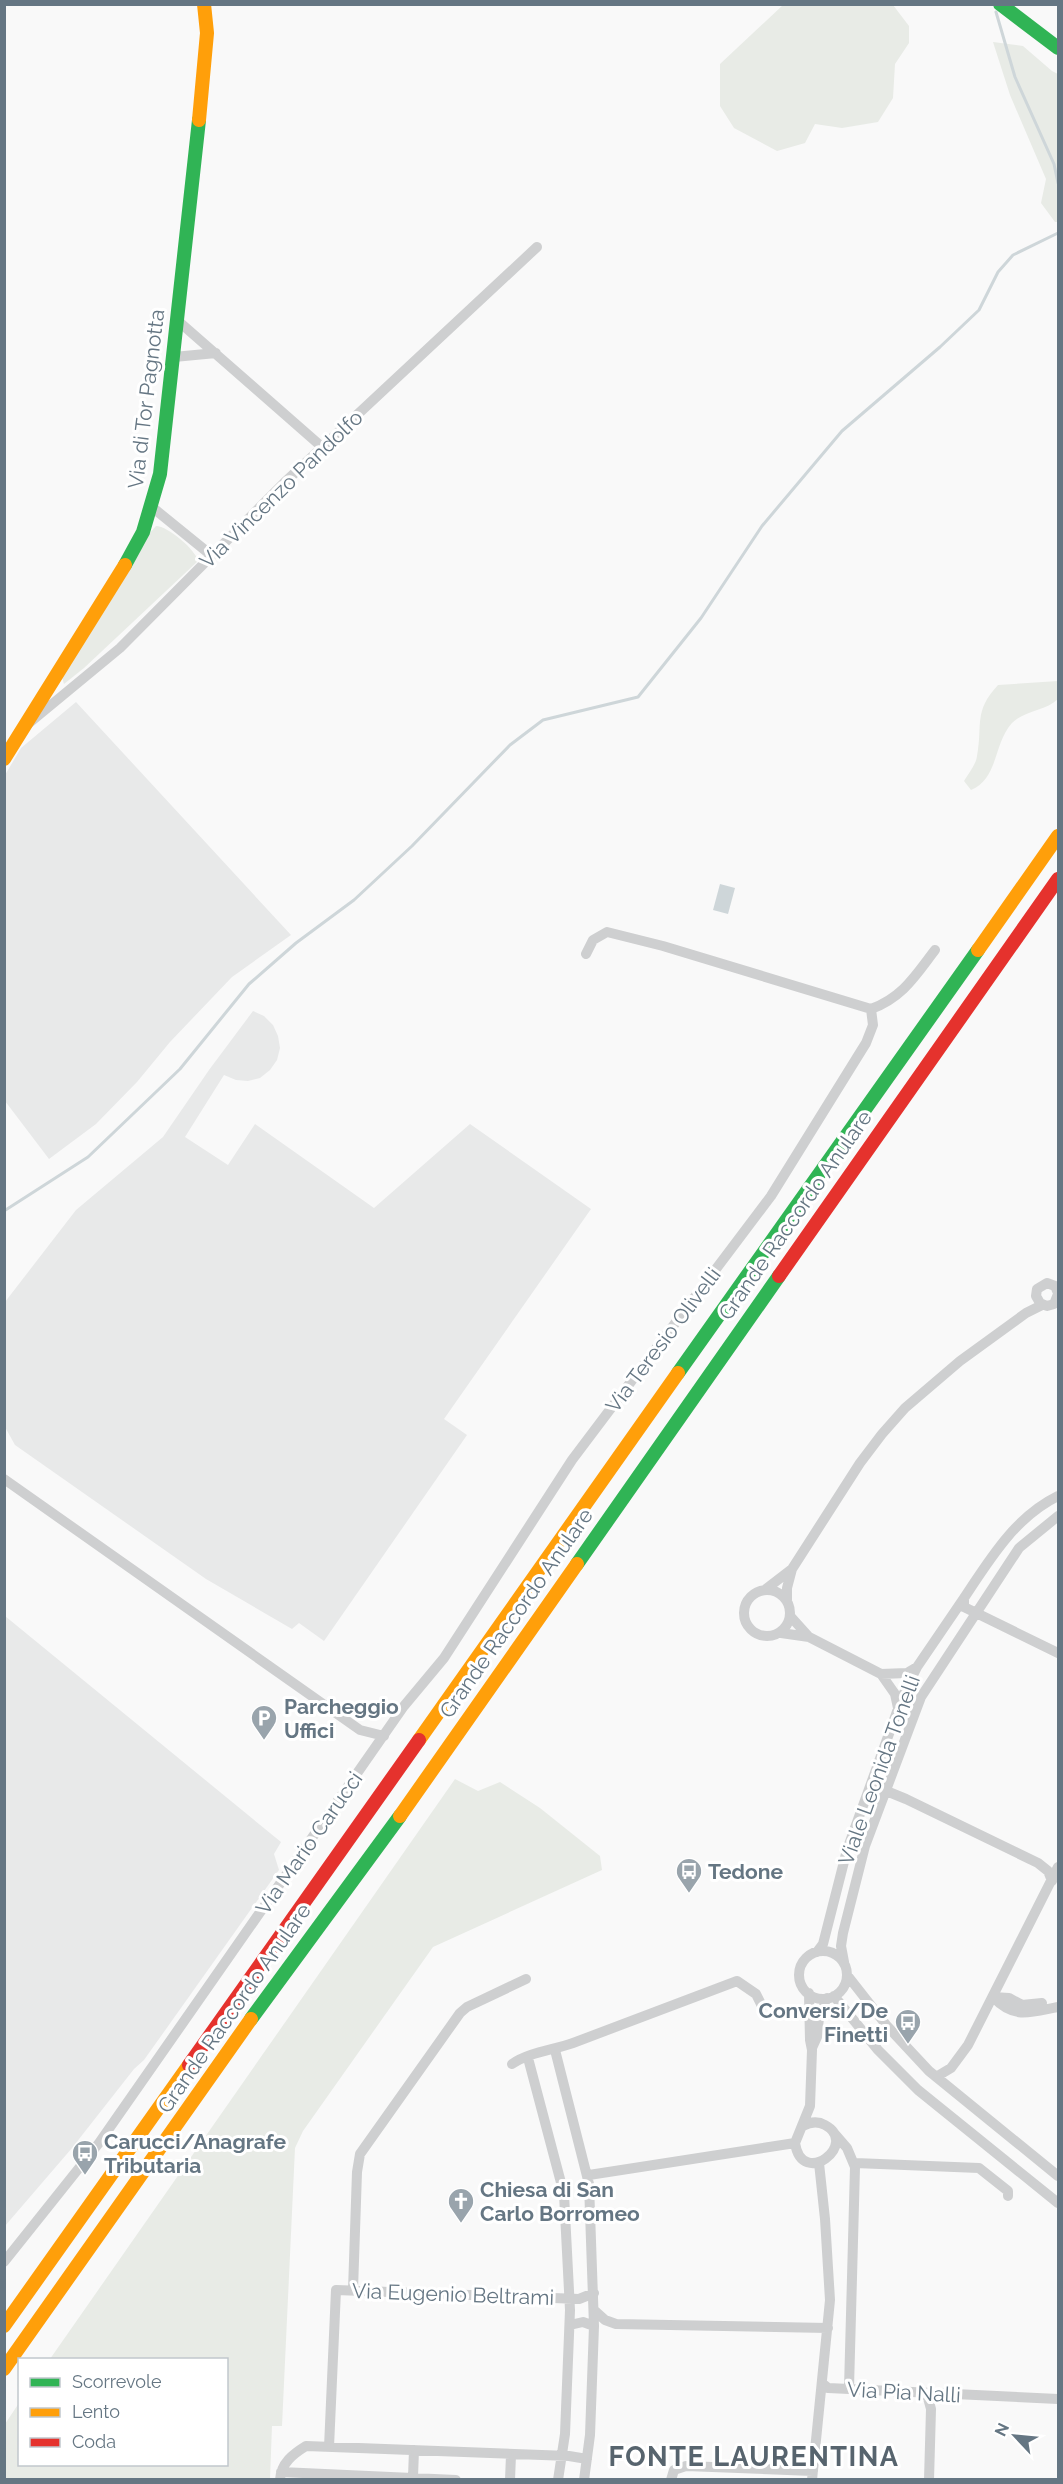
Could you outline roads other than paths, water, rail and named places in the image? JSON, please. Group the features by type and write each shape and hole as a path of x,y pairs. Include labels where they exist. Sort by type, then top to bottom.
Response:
{"main road":[{"name":"Via di Tor Pagnotta","path":"4,759 126,563 143,532 152,507 160,474 174,357 205,57 207,33 204,4"},
{"path":"1000,4 1022,23 1059,48"},
{"name":"Grande Raccordo Anulare","path":"4,2326 1059,836"},
{"name":"Grande Raccordo Anulare","path":"4,2369 286,1970 398,1818 1059,879"}],"street":[{"name":"Via Vincenzo Pandolfo","path":"24,728 120,648 322,447 537,247"},
{"path":"177,320 322,447"},
{"path":"174,357 216,353"},
{"path":"152,507 212,555"},
{"path":"586,954 593,940 607,932 663,946 871,1009 888,1002 903,991 935,950"},
{"name":"Via Teresio Olivelli","path":"384,1736 404,1706 444,1658 572,1460 771,1196 867,1043 873,1025 871,1009"},
{"path":"1044,1284 1051,1284 1058,1291 1054,1304 1047,1306 1039,1302 1037,1289 1044,1284"},
{"path":"809,1637 791,1617 787,1588 792,1569 834,1500 882,1434 933,1382 1039,1302"},
{"path":"4,1479 360,1730 384,1736"},
{"name":"Viale Leonida Tonelli","path":"817,1952 823,1944 847,1850 872,1778 898,1708 917,1667 999,1546 1027,1516 1059,1496"},
{"name":"Viale Leonida Tonelli","path":"844,1962 841,1946 843,1933 865,1846 921,1697 1019,1548 1059,1516"},
{"path":"766,1589 792,1569"},
{"path":"787,1600 774,1590 766,1589 757,1591 748,1599 744,1609 744,1618 754,1633 763,1636 780,1633 809,1637 881,1674 895,1694 898,1708"},
{"path":"964,1598 964,1608 1059,1653"},
{"path":"780,1633 791,1617"},
{"path":"881,1674 907,1673 917,1667"},
{"name":"Via Mario Carucci","path":"4,2262 99,2143 384,1736"},
{"path":"872,1778 876,1787 885,1792 906,1799 1038,1863 1048,1871 1052,1881"},
{"path":"936,2077 951,2067 968,2045 1059,1868"},
{"path":"831,1997 821,1998 809,1993 801,1982 801,1968 808,1957 817,1952 832,1953 844,1962 847,1975 894,2035 936,2077 1059,2176"},
{"path":"812,2048 817,2037 819,2018 831,1997 843,1988 847,1975"},
{"path":"353,2290 357,2172 360,2154 460,2013 467,2007 526,1979"},
{"path":"512,2064 519,2059 528,2058 541,2051 555,2050 737,1981 756,1994 762,2006"},
{"path":"809,1993 812,2048 810,2106 795,2143 802,2158 819,2163 830,2157 836,2146 834,2133"},
{"path":"831,1997 878,2050 918,2090 1059,2203"},
{"path":"993,1997 1009,1998 1022,2005 1059,2001"},
{"path":"993,1997 1001,2005 1020,2014 1059,2007"},
{"path":"555,2050 588,2175 595,2311 584,2480"},
{"path":"528,2058 562,2184 570,2325 562,2456 558,2480"},
{"path":"810,2106 819,2122 830,2128 845,2145 855,2163 849,2388"},
{"path":"803,2126 819,2122"},
{"path":"588,2175 795,2143"},
{"path":"671,2480 674,2470 686,2466 772,2470 813,2475 828,2328 829,2269 819,2163"},
{"path":"855,2163 979,2168 1008,2191 1008,2196"},
{"name":"Via Eugenio Beltrami","path":"329,2447 336,2290 570,2299 581,2299 594,2293"},
{"path":"595,2311 603,2319 616,2324 828,2328"},
{"path":"570,2325 583,2322 594,2326"},
{"name":"Via Pia Nalli","path":"823,2384 828,2388 1059,2399"},
{"path":"924,2393 931,2409 929,2480"},
{"path":"456,2480 413,2477 280,2476 290,2456 306,2446 562,2456 587,2459"},
{"path":"413,2477 414,2450"},
{"path":"510,2480 511,2455"},
{"path":"761,2480 772,2470"}],"waterway":[{"path":"996,12 1015,77 1054,164 1058,183"},
{"path":"4,1211 88,1157 180,1069 249,984 296,943 354,900 412,846 510,745 543,720 638,697 701,618 762,526 842,431 940,347 979,310 998,272 1013,255 1058,233"}],"place":[{"name":"Parcheggio Uffici","path":"264,1741"},
{"name":"Tedone","path":"689,1894"},
{"name":"Conversi/De Finetti","path":"908,2045"},
{"name":"Carucci/Anagrafe Tributaria","path":"85,2176"},
{"name":"Chiesa di San Carlo Borromeo","path":"461,2224"}],"district":[{"name":"FONTE LAURENTINA","path":"754,2456"}]}
